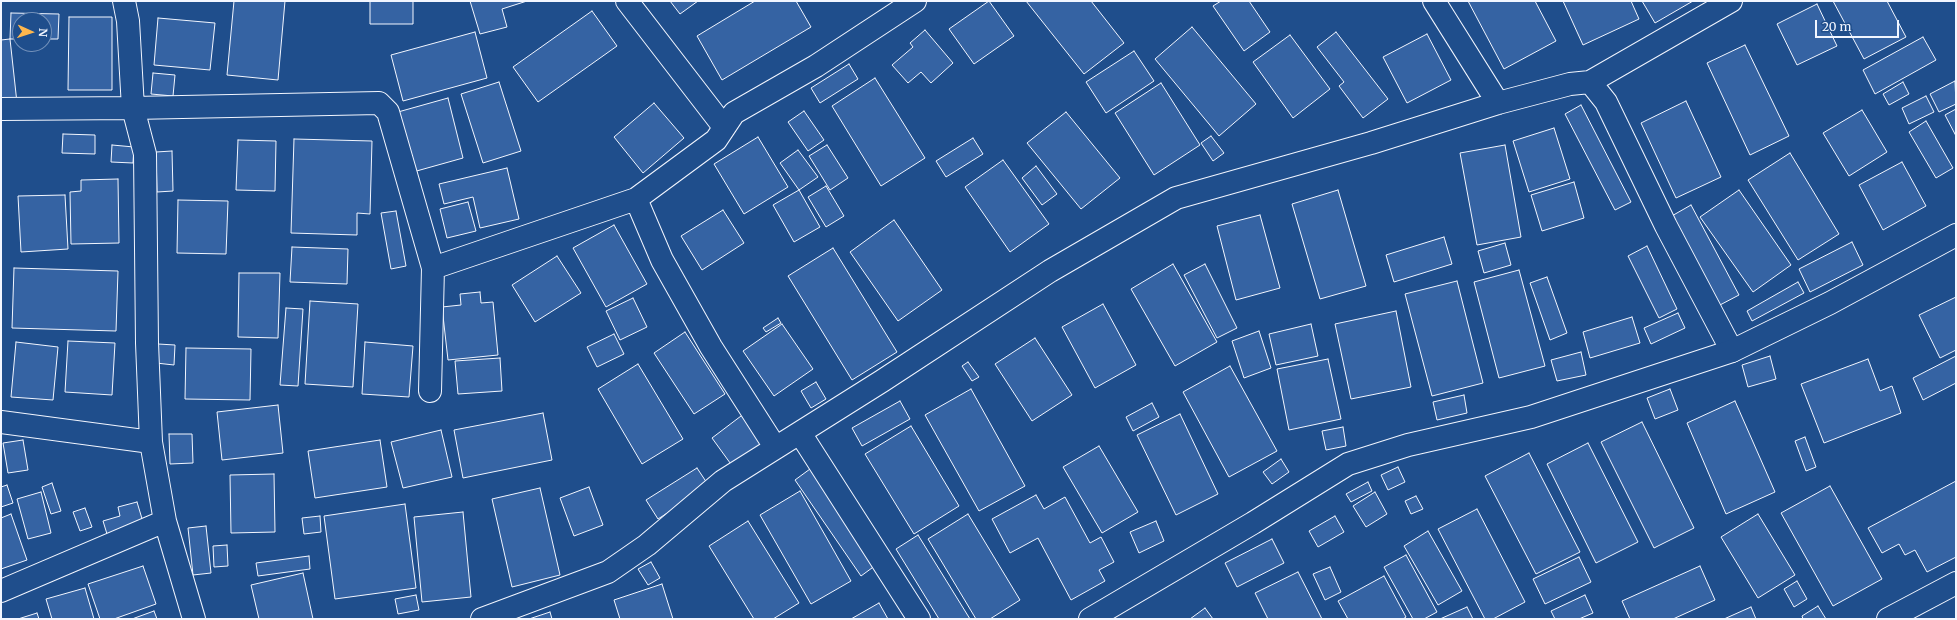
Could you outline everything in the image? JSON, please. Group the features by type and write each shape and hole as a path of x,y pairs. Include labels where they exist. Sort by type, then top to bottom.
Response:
{"street":[{"path":"124,1 128,21 133,108 145,154 147,343 151,442 165,521 194,619"},
{"path":"626,1 724,127"},
{"path":"433,268 636,199 716,140 734,113 816,66 916,1"},
{"path":"1434,1 1498,103"},
{"path":"482,619 608,572 647,545 723,481 1050,272 1176,198 1370,143 1498,103 1570,84 1590,82 1731,1"},
{"path":"1590,82 1606,102 1666,226 1732,350"},
{"path":"1,109 379,103 388,112 433,268 430,391"},
{"path":"636,199 662,260 704,334 775,447"},
{"path":"1090,619 1253,523 1348,464 1408,445 1530,417 1732,350 1830,304 1956,235"},
{"path":"1,422 151,442"},
{"path":"800,433 919,619"},
{"path":"1,591 165,521"},
{"path":"1888,619 1956,583"}],"building":[{"path":"234,1 285,1 278,80 227,75"},
{"path":"370,1 413,1 413,24 370,24"},
{"path":"470,1 527,1 502,9 507,27 480,34"},
{"path":"670,1 698,1 680,14"},
{"path":"755,1 796,1 811,27 722,80 697,36"},
{"path":"989,1 1014,36 974,64 949,29"},
{"path":"1026,1 1091,1 1124,43 1084,74"},
{"path":"1221,1 1249,1 1270,32 1244,51 1213,6"},
{"path":"1468,1 1535,1 1556,41 1504,69"},
{"path":"1563,1 1631,1 1639,19 1583,45"},
{"path":"1642,1 1693,1 1655,23"},
{"path":"1833,1 1887,1 1906,37 1864,59"},
{"path":"1817,4 1837,46 1797,65 1777,24"},
{"path":"592,11 617,46 538,102 513,67"},
{"path":"11,13 12,13 12,39 10,39"},
{"path":"52,14 59,14 58,39 52,39"},
{"path":"69,17 112,17 112,90 68,90"},
{"path":"158,18 215,23 210,70 154,65"},
{"path":"1192,27 1256,104 1219,136 1155,59"},
{"path":"925,30 953,63 931,83 921,72 908,83 892,65 913,47 910,43"},
{"path":"475,32 487,78 403,101 391,55"},
{"path":"1336,32 1388,99 1363,118 1339,86 1344,82 1317,47"},
{"path":"1427,34 1451,80 1407,103 1383,57"},
{"path":"1290,35 1330,89 1293,118 1253,62"},
{"path":"1923,37 1936,60 1875,94 1863,70"},
{"path":"10,39 17,103 1,105 1,40"},
{"path":"1745,45 1789,136 1750,155 1707,63"},
{"path":"1134,51 1154,81 1106,113 1086,82"},
{"path":"849,64 858,79 820,103 811,88"},
{"path":"153,73 175,75 173,96 151,94"},
{"path":"875,78 925,158 881,186 832,106"},
{"path":"1955,81 1956,104 1939,112 1930,94"},
{"path":"499,82 521,151 483,163 461,94"},
{"path":"1903,82 1909,94 1889,105 1883,94"},
{"path":"1161,83 1200,145 1154,175 1115,113"},
{"path":"1926,96 1934,112 1909,124 1902,108"},
{"path":"448,98 463,158 413,172 398,112"},
{"path":"1686,101 1721,177 1676,198 1641,123"},
{"path":"654,103 684,138 643,173 614,137"},
{"path":"1581,105 1631,202 1615,210 1565,114"},
{"path":"1956,109 1956,136 1945,115"},
{"path":"1862,110 1887,152 1849,176 1823,133"},
{"path":"804,111 824,140 808,151 788,122"},
{"path":"1066,112 1120,178 1081,209 1027,143"},
{"path":"1926,121 1953,168 1936,178 1909,132"},
{"path":"1554,128 1570,179 1529,192 1513,141"},
{"path":"63,134 95,135 95,154 62,153"},
{"path":"1211,136 1224,153 1213,161 1201,143"},
{"path":"758,137 788,187 744,214 714,164"},
{"path":"973,138 983,154 946,177 936,161"},
{"path":"294,139 372,141 370,214 357,213 357,235 291,233"},
{"path":"238,140 276,141 275,191 236,190"},
{"path":"112,145 134,147 133,163 111,162"},
{"path":"827,145 848,178 830,190 809,156"},
{"path":"1505,145 1521,237 1477,245 1460,153"},
{"path":"798,150 818,177 799,190 780,163"},
{"path":"172,151 173,191 157,192 156,152"},
{"path":"1790,153 1839,234 1798,260 1748,180"},
{"path":"1003,160 1049,224 1010,252 965,187"},
{"path":"1902,162 1926,206 1883,230 1859,185"},
{"path":"1036,166 1057,194 1042,205 1022,178"},
{"path":"507,168 519,219 480,228 473,197 444,204 439,184"},
{"path":"118,179 119,243 71,244 70,192 81,191 81,180"},
{"path":"1574,182 1584,218 1542,231 1531,195"},
{"path":"826,186 844,216 826,227 808,197"},
{"path":"799,190 820,227 794,242 773,205"},
{"path":"1338,190 1366,286 1320,299 1292,204"},
{"path":"1739,190 1791,265 1753,292 1700,217"},
{"path":"65,195 68,249 21,252 18,196"},
{"path":"178,200 228,201 226,254 177,253"},
{"path":"468,202 476,231 447,238 440,209"},
{"path":"1691,205 1739,295 1718,306 1670,217"},
{"path":"723,210 744,243 702,270 681,236"},
{"path":"396,211 406,266 391,269 381,213"},
{"path":"1260,215 1280,288 1236,300 1217,226"},
{"path":"894,220 942,290 898,321 850,252"},
{"path":"614,225 647,284 606,307 573,248"},
{"path":"1444,237 1452,264 1394,282 1386,255"},
{"path":"1852,242 1863,265 1810,292 1799,269"},
{"path":"1505,243 1511,265 1484,273 1478,251"},
{"path":"1647,246 1677,309 1659,318 1628,256"},
{"path":"292,247 348,249 347,284 290,282"},
{"path":"833,248 897,352 852,380 788,276"},
{"path":"557,256 581,293 535,322 512,285"},
{"path":"1173,264 1217,342 1175,366 1131,289"},
{"path":"1205,264 1237,328 1217,338 1184,275"},
{"path":"14,268 118,271 116,331 12,328"},
{"path":"1519,270 1545,366 1499,378 1474,282"},
{"path":"239,273 280,273 278,338 238,337"},
{"path":"1547,277 1567,333 1550,340 1530,283"},
{"path":"1457,281 1483,383 1432,396 1405,294"},
{"path":"1798,282 1804,293 1752,321 1747,311"},
{"path":"480,292 481,303 493,302 498,355 448,360 442,307 461,305 460,294"},
{"path":"1956,297 1956,350 1940,358 1919,315"},
{"path":"633,298 647,327 620,340 606,311"},
{"path":"310,301 358,304 353,387 305,384"},
{"path":"1103,304 1136,365 1095,388 1062,327"},
{"path":"286,308 303,309 298,386 280,385"},
{"path":"1396,311 1411,387 1351,399 1335,324"},
{"path":"1678,313 1685,328 1651,344 1644,328"},
{"path":"1632,317 1640,343 1590,358 1583,332"},
{"path":"778,318 781,323 766,332 763,328"},
{"path":"782,324 813,369 774,396 743,351"},
{"path":"1311,324 1318,356 1276,365 1269,334"},
{"path":"1259,331 1271,368 1244,378 1232,341"},
{"path":"685,332 725,394 694,414 654,353"},
{"path":"614,334 624,354 597,367 587,347"},
{"path":"1035,338 1072,395 1032,421 995,364"},
{"path":"68,341 115,343 112,395 65,392"},
{"path":"16,342 58,347 53,400 11,397"},
{"path":"365,342 413,346 409,397 362,394"},
{"path":"158,344 175,345 174,365 156,363"},
{"path":"186,348 251,349 250,400 185,399"},
{"path":"1581,352 1586,375 1557,381 1551,360"},
{"path":"1770,356 1776,379 1748,387 1742,365"},
{"path":"1956,356 1956,383 1923,400 1913,378"},
{"path":"500,358 502,391 458,394 455,361"},
{"path":"1328,359 1341,419 1289,430 1277,369"},
{"path":"1868,359 1880,391 1892,386 1901,413 1824,443 1801,384"},
{"path":"968,362 979,377 972,381 962,366"},
{"path":"638,364 683,439 642,464 598,389"},
{"path":"1230,366 1277,451 1229,477 1183,392"},
{"path":"816,382 826,399 811,408 801,391"},
{"path":"971,389 1025,486 979,511 925,415"},
{"path":"1670,389 1678,410 1655,419 1647,398"},
{"path":"1464,395 1467,413 1437,420 1433,402"},
{"path":"900,401 910,419 862,446 852,428"},
{"path":"1735,401 1775,492 1726,514 1687,423"},
{"path":"1152,403 1159,417 1133,431 1126,417"},
{"path":"278,405 283,453 222,460 217,412"},
{"path":"543,413 552,460 463,478 454,430"},
{"path":"745,413 766,442 733,467 712,438"},
{"path":"1180,414 1218,494 1176,515 1137,435"},
{"path":"1642,422 1694,528 1654,548 1601,442"},
{"path":"911,426 959,506 914,534 865,454"},
{"path":"1343,427 1346,446 1326,450 1322,431"},
{"path":"441,430 452,477 403,488 391,442"},
{"path":"169,434 192,434 193,463 170,464"},
{"path":"1805,437 1816,467 1806,471 1795,441"},
{"path":"23,440 28,470 8,473 3,443"},
{"path":"380,440 387,487 315,498 308,451"},
{"path":"1588,443 1638,542 1596,563 1547,464"},
{"path":"1099,446 1138,512 1102,533 1063,467"},
{"path":"1529,453 1580,552 1536,574 1485,476"},
{"path":"1281,459 1289,472 1272,484 1263,472"},
{"path":"1398,467 1405,482 1388,490 1381,475"},
{"path":"697,468 709,486 658,519 646,500"},
{"path":"810,469 876,565 861,576 795,480"},
{"path":"274,474 275,532 231,533 230,475"},
{"path":"1956,481 1956,557 1927,572 1915,550 1905,555 1899,544 1882,553 1868,528"},
{"path":"1368,482 1372,491 1351,502 1346,494"},
{"path":"52,483 61,511 51,514 42,487"},
{"path":"7,485 13,503 1,507 1,487"},
{"path":"1830,486 1882,579 1833,606 1781,513"},
{"path":"589,487 603,525 574,536 560,498"},
{"path":"540,488 560,575 512,587 492,499"},
{"path":"800,491 851,581 811,604 760,515"},
{"path":"41,492 51,533 28,539 17,499"},
{"path":"1375,492 1387,514 1366,527 1353,506"},
{"path":"1036,495 1044,509 1065,497 1090,543 1101,537 1114,562 1099,570 1105,581 1071,600 1038,538 1010,553 992,519"},
{"path":"1416,496 1423,509 1411,514 1405,501"},
{"path":"137,502 143,522 107,534 103,521 120,516 118,507"},
{"path":"405,504 416,588 335,599 324,516"},
{"path":"85,508 92,527 80,531 73,512"},
{"path":"1477,509 1525,602 1493,619 1485,619 1438,529"},
{"path":"463,512 471,597 422,602 414,517"},
{"path":"11,514 27,560 1,569 1,518"},
{"path":"968,514 1020,600 990,619 976,619 928,539"},
{"path":"1758,514 1795,575 1758,598 1721,537"},
{"path":"320,516 321,532 304,534 302,518"},
{"path":"1335,516 1344,532 1318,547 1309,531"},
{"path":"748,521 799,603 773,619 754,619 709,546"},
{"path":"1156,521 1164,541 1139,553 1130,532"},
{"path":"206,526 211,573 193,575 188,528"},
{"path":"1428,531 1462,591 1438,605 1404,546"},
{"path":"918,535 970,619 939,619 896,549"},
{"path":"1272,539 1284,563 1237,587 1225,563"},
{"path":"227,545 228,566 214,567 213,546"},
{"path":"1406,555 1437,612 1424,619 1413,619 1384,567"},
{"path":"309,556 310,569 258,576 256,563"},
{"path":"1579,557 1591,582 1545,604 1533,579"},
{"path":"651,562 660,578 648,585 638,569"},
{"path":"143,566 156,604 114,619 100,619 88,584"},
{"path":"1700,566 1715,600 1673,619 1630,619 1622,601"},
{"path":"1330,567 1341,592 1325,600 1313,574"},
{"path":"1298,572 1322,619 1268,619 1255,593"},
{"path":"303,573 313,619 259,619 251,585"},
{"path":"1384,576 1406,617 1403,619 1348,619 1338,601"},
{"path":"1797,581 1807,599 1794,607 1784,589"},
{"path":"662,584 673,619 620,619 614,600"},
{"path":"85,588 94,619 52,619 46,599"},
{"path":"416,595 419,610 398,614 395,599"},
{"path":"1585,595 1593,613 1579,619 1555,619 1551,611"},
{"path":"879,603 888,619 851,619"},
{"path":"1818,606 1826,619 1803,619 1802,616"},
{"path":"1467,607 1473,619 1440,619"},
{"path":"1751,607 1756,619 1724,619"},
{"path":"1205,608 1213,619 1190,619"},
{"path":"154,611 157,619 132,619"},
{"path":"550,612 552,619 529,619"},
{"path":"37,613 39,619 18,619"}]}
